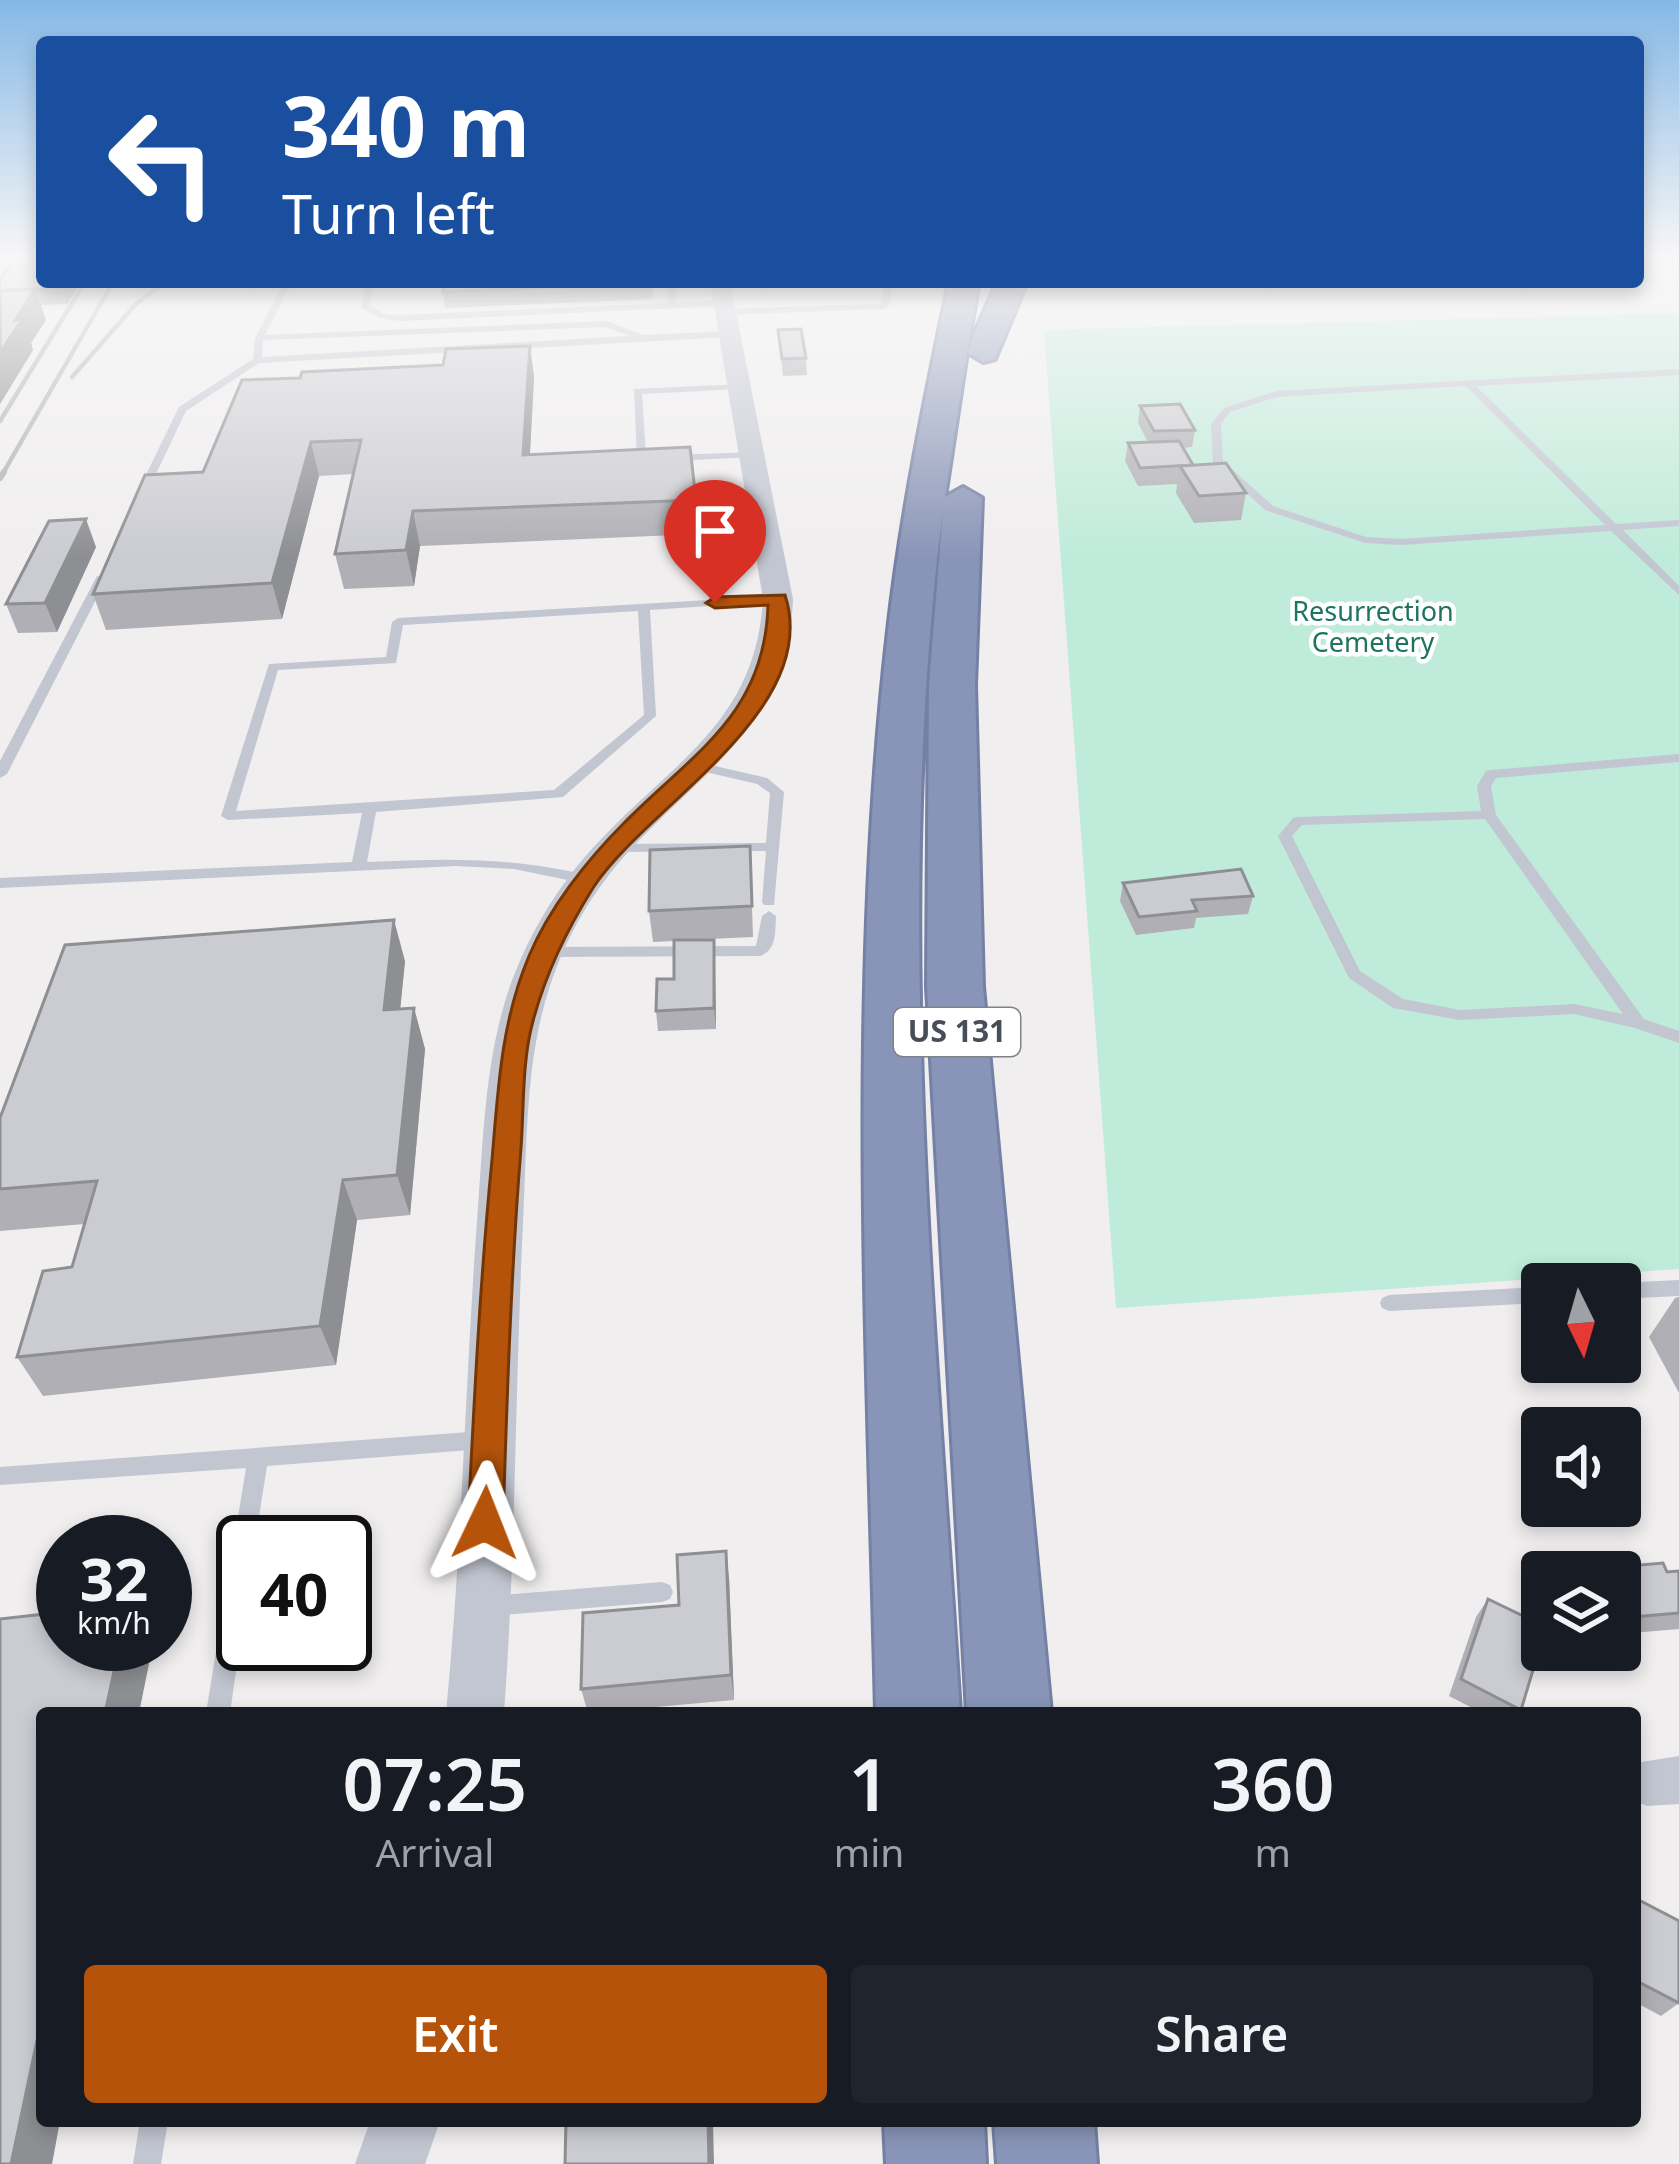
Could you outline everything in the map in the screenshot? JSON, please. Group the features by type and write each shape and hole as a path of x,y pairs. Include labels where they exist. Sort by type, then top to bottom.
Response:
{"highway":[{"path":"940,402 942,356"},
{"name":"US 131","path":"918,1707 901,1279 897,856 910,623 949,356"},
{"name":"US 131","path":"983,356 954,608 950,790 958,1057 1009,1707"},
{"path":"934,2127 936,2164"},
{"path":"1044,2127 1047,2164"}],"street":[{"path":"475,1707 512,1058 543,952 587,879 734,730 768,673 777,641 778,599 733,356"},
{"path":"389,2164 403,2127"}],"lane":[{"path":"257,356 257,360"},
{"path":"133,511 182,409 257,360 327,356"},
{"path":"1679,372 1310,389 1249,401 1227,410 1216,424 1219,462 1268,508 1365,540 1679,523"},
{"path":"1468,383 1679,592"},
{"path":"738,386 637,391 641,459 751,454"},
{"path":"0,775 112,554"},
{"path":"644,607 650,716 558,794 228,816 272,667 392,660 398,622 644,607 778,599"},
{"path":"1638,1023 1490,815 1484,786 1491,774 1519,767 1679,758"},
{"path":"543,952 745,953 766,945 777,792 763,781 702,767"},
{"path":"359,866 370,808"},
{"path":"1490,815 1298,821 1285,836 1354,974 1399,1004 1460,1015 1574,1009 1679,1037"},
{"path":"613,848 774,847"},
{"path":"0,884 359,866 514,865 587,879"},
{"path":"1641,1290 1679,1288"},
{"path":"1389,1304 1521,1296"},
{"path":"0,1476 489,1439"},
{"path":"248,1515 258,1458"},
{"path":"482,1607 662,1592"},
{"path":"219,1707 224,1671"},
{"path":"147,2164 153,2127"}],"green space":[{"name":"Resurrection Cemetery","path":"1046,356 1679,356 1679,1269 1641,1272 1641,1263 1521,1263 1521,1280 1116,1308"}],"building":[{"path":"445,356 529,356 523,455 690,447 696,500 413,511 406,550 335,554 361,440 311,442 272,583 93,594 145,475 203,472 242,380 443,365"},
{"path":"1180,404 1195,430 1154,431 1140,406"},
{"path":"1179,441 1193,465 1140,468 1128,443"},
{"path":"1226,463 1246,493 1199,496 1180,466"},
{"path":"86,519 45,603 6,604 49,521"},
{"path":"750,846 752,906 649,911 650,850"},
{"path":"1241,869 1253,896 1192,900 1197,911 1139,917 1123,883"},
{"path":"394,920 384,1010 414,1008 397,1175 343,1180 320,1326 17,1357 43,1271 72,1267 97,1181 0,1189 0,1118 65,945"},
{"path":"674,940 714,940 714,1008 656,1011 657,979 674,979"},
{"path":"726,1551 731,1675 581,1689 583,1613 679,1605 677,1555"},
{"path":"1663,1563 1667,1572 1679,1571 1679,1613 1641,1616 1641,1565"},
{"path":"1488,1599 1521,1615 1521,1671 1533,1671 1522,1707 1461,1679"},
{"path":"36,1615 36,1671 114,1671 106,1707 36,1707 36,2045 11,2164 0,2164 0,1619"},
{"path":"1641,1901 1679,1921 1679,2003 1641,1983"},
{"path":"566,2127 708,2127 709,2164 565,2164"}],"railway":[{"path":"0,421 40,356"},
{"path":"2,475 70,356"},
{"path":"72,377 90,356"}],"route":[{"path":"485,1523 495,1278 518,1026 543,952 587,879 633,827 702,767 734,730 768,673 777,641 778,599 715,603"}]}
